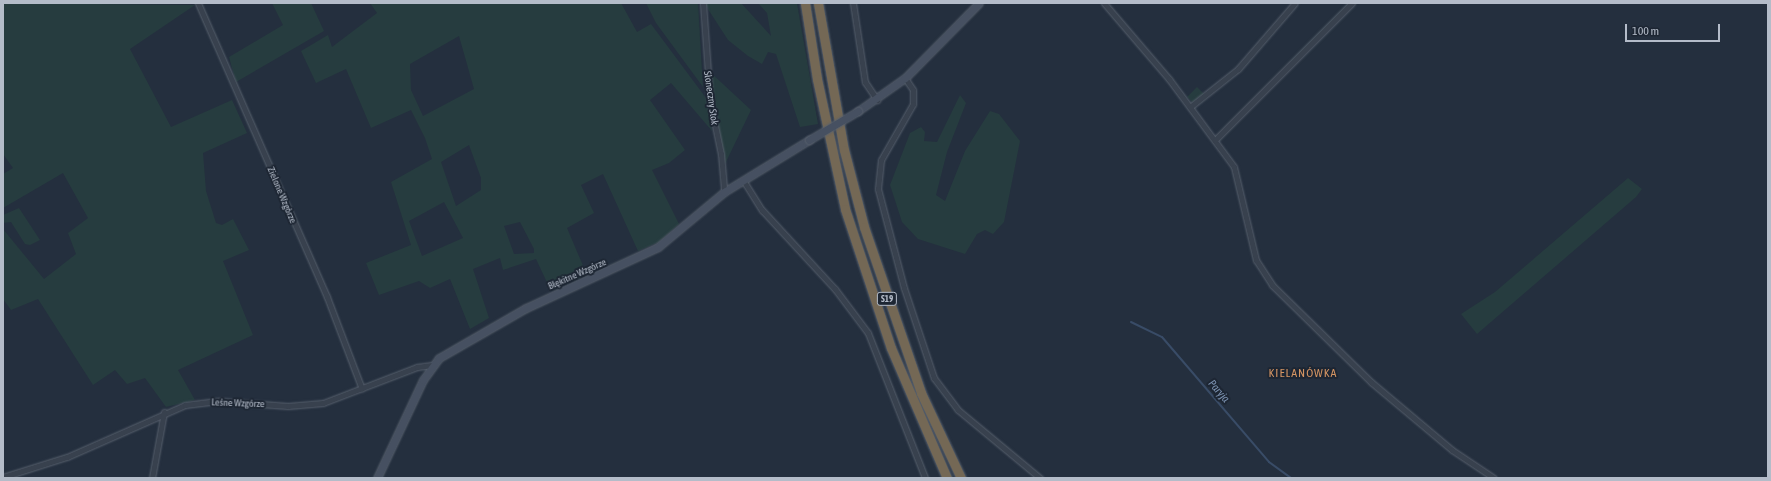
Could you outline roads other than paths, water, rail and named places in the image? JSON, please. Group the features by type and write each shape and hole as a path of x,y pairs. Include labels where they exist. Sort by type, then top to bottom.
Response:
{"highway":[{"name":"S19","path":"805,3 818,87 845,209 891,348 947,478"},
{"name":"S19","path":"818,3 844,150 864,227 921,393 961,478"}],"street":[{"name":"Zielone Wzgórze","path":"198,3 327,297 362,389"},
{"name":"Słoneczny Stok","path":"703,3 710,101 721,154 724,192"},
{"path":"854,3 865,82 877,100"},
{"name":"Błękitne Wzgórze","path":"432,365 462,342 526,308 658,247 724,192 877,100 905,78 979,3"},
{"path":"1104,3 1190,107 1234,167 1256,260 1272,285 1371,382 1452,450 1494,478"},
{"path":"1190,107 1238,69 1295,3"},
{"path":"1215,140 1352,3"},
{"path":"905,78 913,90 913,104 881,160 878,189 904,288 934,378 958,410 1040,478"},
{"path":"743,180 762,210 835,289 868,333 924,478"},
{"name":"Leśne Wzgórze","path":"3,477 67,457 164,412 220,401 304,406 323,403 417,367 432,365"},
{"path":"377,478 432,365"},
{"path":"152,478 164,412"}],"waterway":[{"name":"Paryja","path":"1131,322 1162,337 1269,462 1291,478"}],"district":[{"name":"KIELANÓWKA","path":"1303,374"}]}
